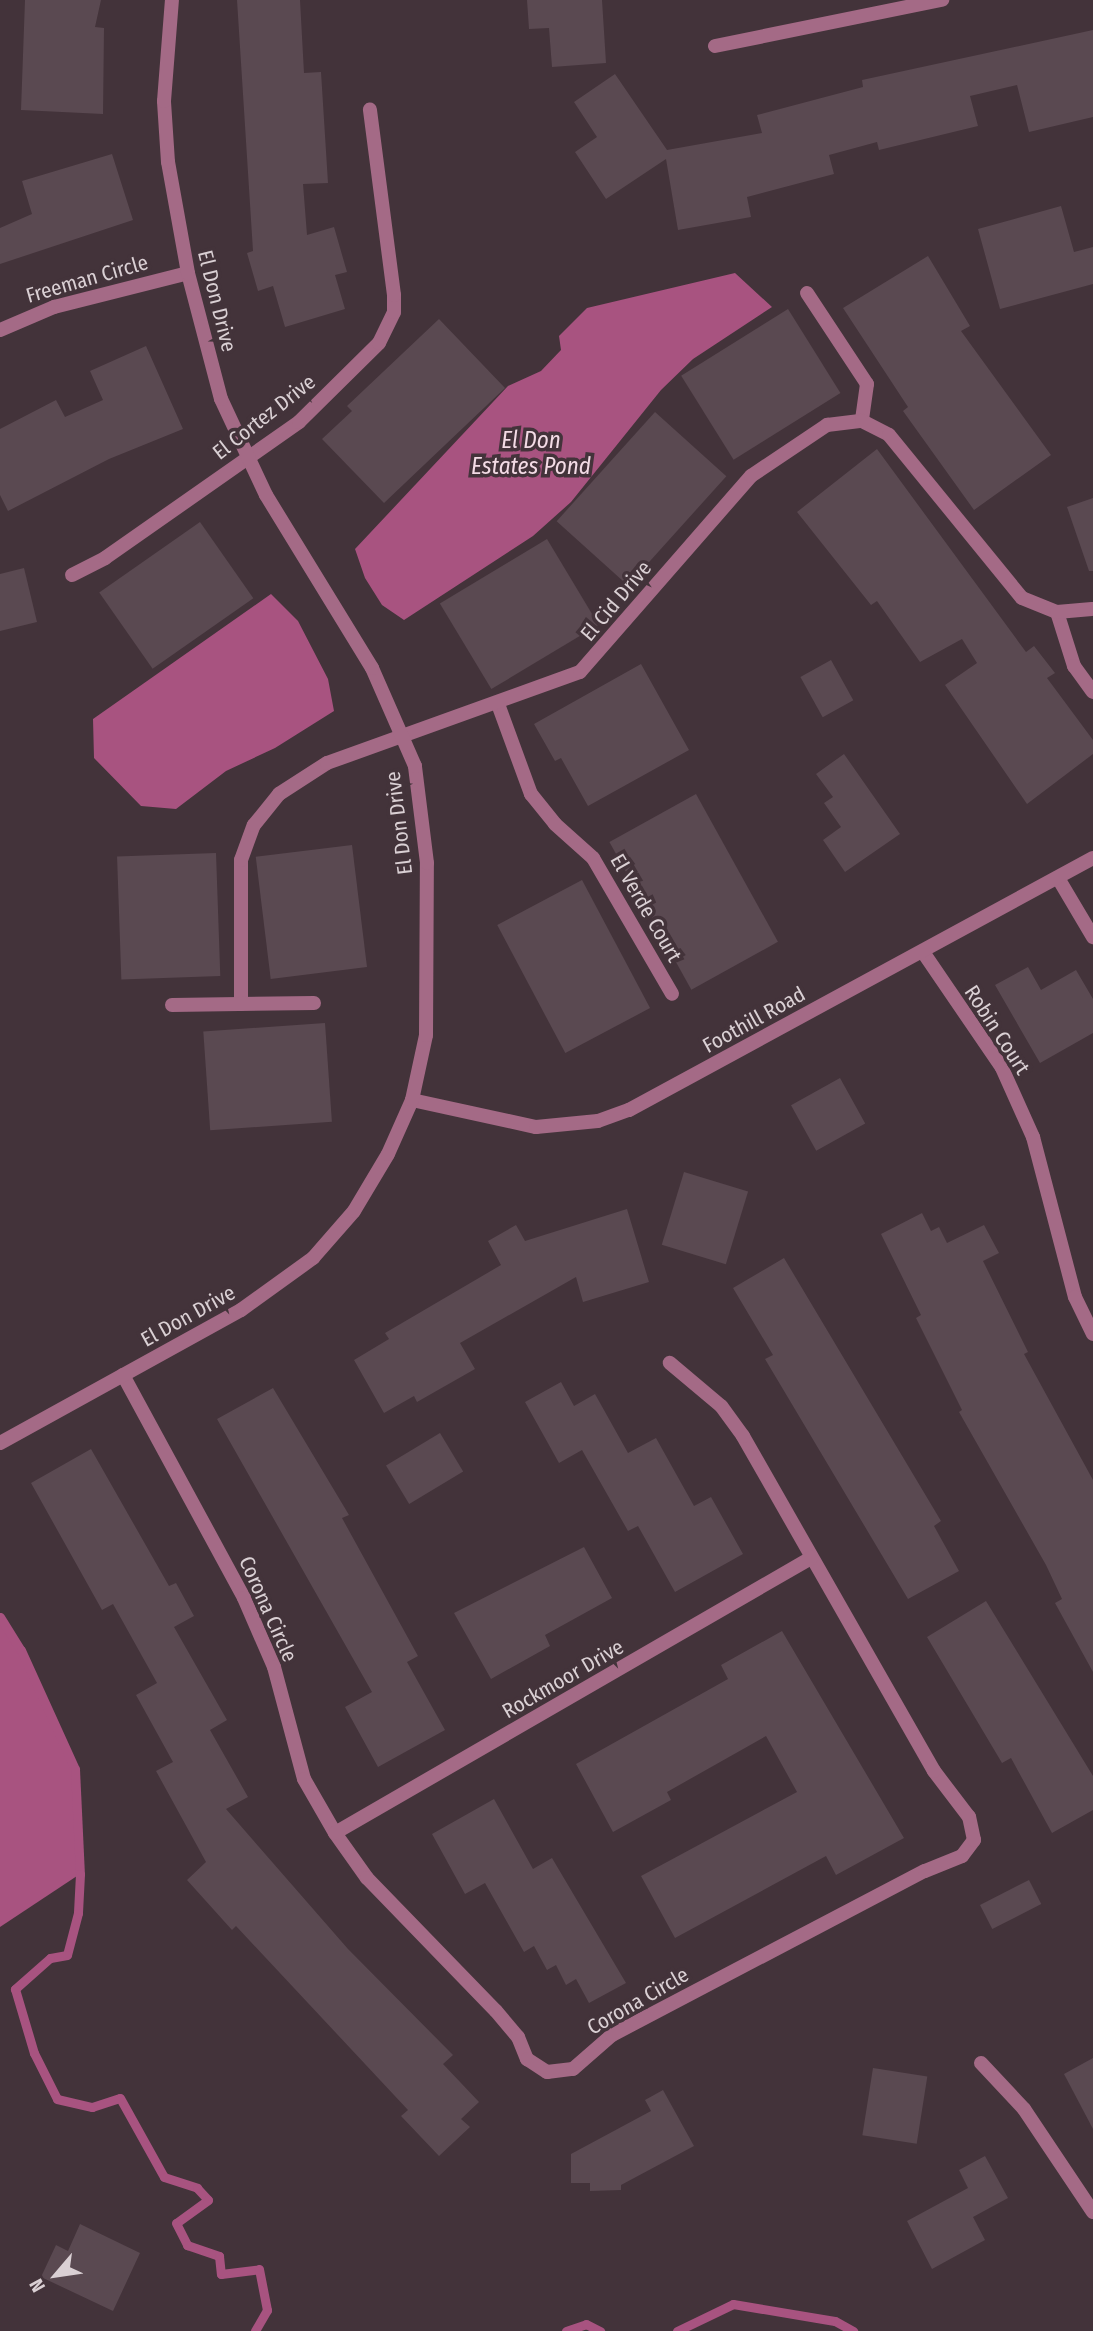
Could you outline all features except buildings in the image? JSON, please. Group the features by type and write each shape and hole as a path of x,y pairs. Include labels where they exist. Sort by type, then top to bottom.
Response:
{"street":[{"name":"El Don Drive","path":"0,1443 270,1293 313,1258 372,1184 412,1100 420,1072 430,998 422,798 406,736 372,668 247,460 221,399 188,273 172,197 164,101 172,0"},
{"path":"715,46 942,0"},
{"name":"El Cortez Drive","path":"72,575 247,460 320,403 389,328 394,295 370,110"},
{"name":"Freeman Circle","path":"0,330 54,307 188,273"},
{"path":"807,293 867,384 862,421 900,446 1007,584 1039,608 1057,612 1092,609"},
{"name":"El Cid Drive","path":"241,1004 241,860 254,825 279,794 308,772 563,681 597,657 733,496 771,459 827,425 862,421"},
{"path":"1057,612 1074,666 1093,692"},
{"name":"El Verde Court","path":"498,704 531,794 555,824 593,858 672,994"},
{"name":"Foothill Road","path":"412,1100 510,1124 569,1126 598,1121 674,1088 1093,859"},
{"path":"1058,877 1093,937"},
{"name":"Robin Court","path":"923,952 1002,1068 1033,1137 1075,1297 1093,1334"},
{"path":"172,1005 314,1003"},
{"name":"Corona Circle","path":"123,1375 258,1629 274,1667 304,1779 335,1833 367,1878 511,2028 527,2059 547,2072 573,2069 612,2035 925,1871 962,1856 974,1840 969,1817 934,1771 722,1406 670,1363"},
{"name":"Rockmoor Drive","path":"335,1833 811,1558"},
{"path":"981,2063 1024,2109 1093,2212"}],"water":[{"name":"El Don Estates Pond","path":"735,273 772,307 693,359 661,390 571,502 533,536 404,620 382,605 365,578 355,549 508,386 541,371 561,350 559,336 587,308"},
{"path":"271,594 298,621 328,679 334,711 275,748 226,771 176,809 141,806 94,758 93,719"},
{"path":"0,1617 21,1650 75,1769 80,1874 0,1927"}],"waterway":[{"path":"0,1617 21,1650 75,1769 80,1874 78,1913 67,1955 50,1958 15,1989 34,2053 57,2099 92,2107 120,2098 164,2177 197,2188 208,2200 176,2223 187,2245 219,2256 221,2274 259,2269 267,2310 255,2331"},
{"path":"677,2331 733,2304 835,2321 853,2331"},
{"path":"566,2331 586,2324 600,2331"}]}
